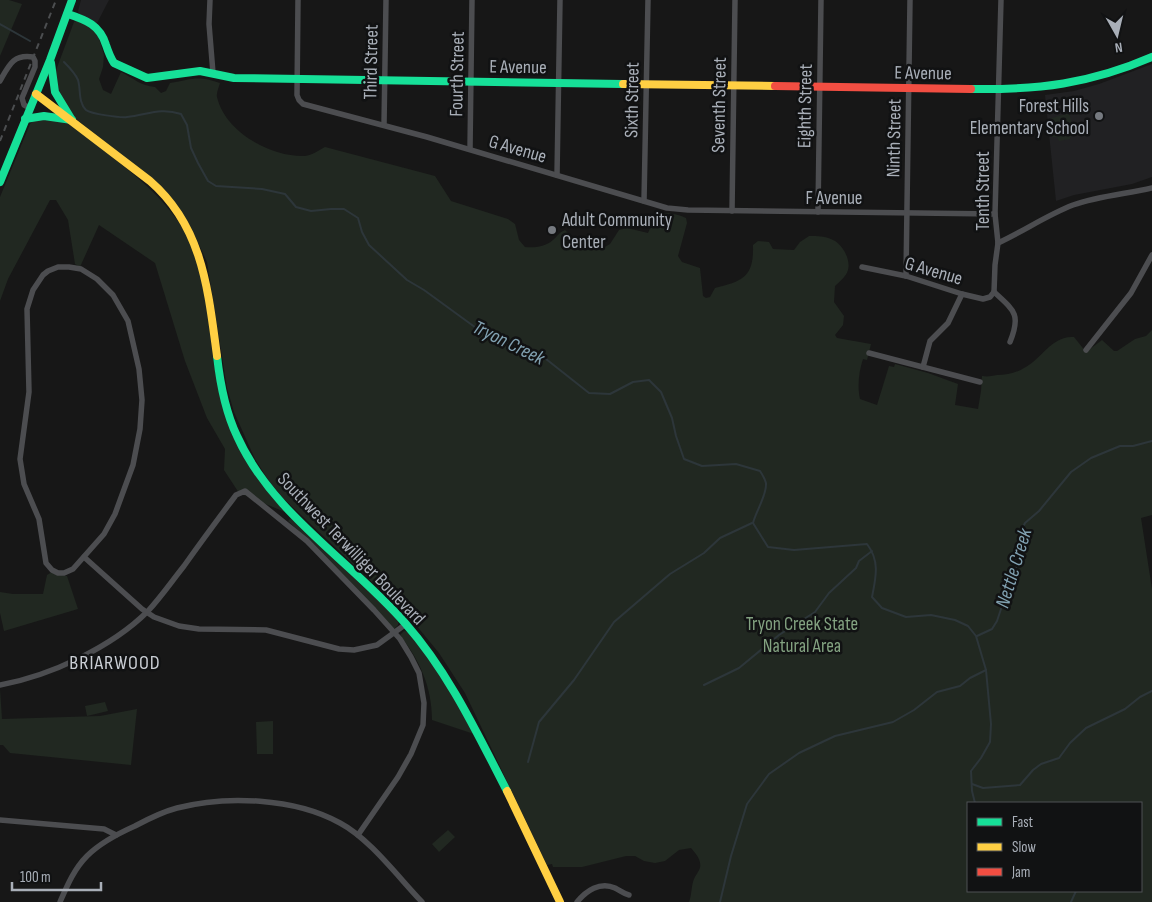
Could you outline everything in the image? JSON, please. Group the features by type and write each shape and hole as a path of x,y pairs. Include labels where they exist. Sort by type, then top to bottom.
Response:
{"main road":[{"path":"0,182 50,60 72,0"},
{"name":"E Avenue","path":"68,14 91,23 98,28 112,61 142,77 155,78 200,71 234,78 998,89 1050,87 1091,80 1125,69 1152,57"},
{"path":"50,60 55,92 72,120"},
{"name":"Southwest Terwilliger Boulevard","path":"36,94 156,186 178,214 197,248 204,274 223,392 232,422 247,456 280,500 381,598 406,624 438,664 456,694 560,902"},
{"path":"25,119 44,116 72,120"}],"street":[{"path":"210,0 209,24 213,73"},
{"path":"297,79 298,0"},
{"name":"Third Street","path":"384,125 386,0"},
{"name":"Fourth Street","path":"470,150 472,0"},
{"path":"557,175 560,0"},
{"name":"Sixth Street","path":"644,201 648,0"},
{"name":"Seventh Street","path":"732,211 735,0"},
{"name":"Eighth Street","path":"818,212 821,0"},
{"name":"Ninth Street","path":"906,276 910,0"},
{"name":"Tenth Street","path":"994,292 998,243 995,214 1001,0"},
{"path":"0,81 16,58 32,57 35,59 36,67 22,98 24,105 30,108"},
{"name":"G Avenue","path":"297,79 299,100 303,104 384,125 674,209 732,211"},
{"path":"998,243 1052,214 1072,206 1095,199 1152,188"},
{"name":"F Avenue","path":"732,211 995,214"},
{"path":"1086,350 1132,292 1152,255"},
{"path":"58,267 81,270 97,279 113,295 128,321 142,388 140,429 127,483 110,525 84,557 73,569 64,573 58,573 49,567 45,559 39,519 24,484 21,466 21,452 29,392 27,309 33,290 44,275 58,267"},
{"name":"G Avenue","path":"862,267 906,276 962,294 986,298 990,297 994,292"},
{"path":"994,292 1014,313 1016,327 1010,342"},
{"path":"923,367 930,341 948,324 962,294"},
{"path":"869,352 980,382"},
{"path":"0,685 27,679 75,660 114,637 146,612 164,592 236,495 243,491 248,492 298,534 394,634 411,657 419,673 424,703 423,725 411,754 398,777 358,835"},
{"path":"84,557 146,612 185,628 266,630 349,650 371,647 394,634 406,624"},
{"path":"60,902 72,876 83,861 98,846 116,835 178,808 207,802 254,801 282,804 319,813 343,824 358,835 422,902"},
{"path":"0,820 104,829 116,835"},
{"path":"577,902 586,892 604,886 614,888 630,896"}],"shaded area":[{"path":"81,0 109,0 96,25 79,14"},
{"name":"Forest Hills Elementary School","path":"1152,64 1152,177 1132,184 1074,195 1056,201 1045,95 1074,91 1099,84"}],"green space":[{"path":"0,0 9,0 22,4 0,56"},
{"name":"Tryon Creek State Natural Area","path":"74,22 88,25 97,32 104,55 99,79 103,90 111,94 121,72 141,83 155,87 161,93 166,91 170,83 190,79 200,78 220,83 217,97 229,121 251,140 264,147 291,155 307,156 325,147 435,176 451,201 508,219 515,224 519,240 525,247 543,246 565,230 569,234 568,243 570,245 594,245 603,248 610,244 619,230 627,228 648,233 656,215 667,213 679,215 686,218 687,223 678,256 682,262 700,268 703,296 706,298 710,297 715,288 733,283 745,276 751,264 753,245 758,241 769,242 773,249 794,250 800,242 809,236 830,239 842,248 849,266 846,275 835,286 834,302 844,316 843,325 835,335 837,338 871,344 867,360 863,359 860,368 859,394 860,399 877,405 889,366 894,367 895,364 958,384 955,405 978,409 982,376 1008,374 1021,370 1059,340 1066,337 1074,337 1086,352 1102,340 1114,351 1117,351 1135,339 1146,336 1152,330 1152,515 1141,518 1152,589 1152,902 689,902 693,882 700,869 700,862 691,848 679,850 665,861 655,863 644,861 635,856 626,856 582,867 553,867 552,864 547,865 465,693 439,653 411,619 283,498 255,459 234,412 227,388 207,262 195,236 150,177 76,119 61,99 55,73"},
{"path":"1069,113 1072,126 1070,139 1059,141 1057,137 1052,137 1049,119"},
{"path":"35,119 62,121 77,128 143,182 171,212 187,235 194,250 203,285 216,375 226,412 251,465 273,498 285,512 239,493 224,470 225,449 207,418 185,361 155,263 99,225 80,267 75,264 68,220 56,200 50,200 8,279 0,301 0,197 30,124"},
{"path":"292,517 399,620 398,625 394,629 288,521"},
{"path":"52,572 57,575 67,576 78,609 4,631 0,613 0,592 43,594 47,575"},
{"path":"404,631 410,632 444,680 474,734 432,720 430,696 424,675 400,635"},
{"path":"0,689 2,719 100,716 137,709 131,765 10,753 3,745 0,745"},
{"path":"105,702 108,711 87,716 85,706"},
{"path":"273,721 273,754 257,754 256,722"},
{"path":"448,830 455,837 439,852 432,844"}],"waterway":[{"name":"Tryon Creek","path":"0,24 30,41"},
{"name":"Tryon Creek","path":"64,62 78,80 81,100 86,110 124,117 160,111 181,114 187,125 191,148 208,181 216,186 262,189 285,194 296,207 311,211 344,209 358,218 362,232 369,245 407,280 424,290 483,333 546,359 589,393 610,394 633,382 649,380 661,392 672,418 684,459 702,466 736,464 760,471 766,481 766,488 753,523 768,547 794,550 867,544 874,557 876,569 872,597 882,608 906,617 931,615 955,620 968,626 976,636 986,670 991,724 990,742 971,771 975,802"},
{"name":"Nettle Creek","path":"977,636 992,629 997,621 1002,606 1003,592 1016,570 1016,551 1019,536 1025,523 1039,511 1071,472 1091,458 1120,446 1133,446 1152,441"},
{"path":"528,762 539,722 574,680 614,622 670,574 704,553 720,538 752,523"},
{"path":"704,685 739,668 779,635 815,612 829,593 856,568 859,561 872,551"},
{"path":"720,902 731,856 747,804 769,774 799,753 835,736 893,722 914,710 937,692 960,686 970,678 986,670"},
{"path":"972,784 983,788 1020,785 1041,764 1059,758 1070,743 1086,728 1125,709 1140,697 1152,691"},
{"name":"Tryon Creek","path":"1071,902 1076,892"}],"railway":[{"path":"0,141 56,0"}],"traffic: fast":[{"path":"0,182 50,60 72,0"},
{"path":"68,14 86,21 96,28 103,38 114,63 147,78 200,71 234,78 623,84"},
{"path":"971,89 1019,88 1063,84 1107,74 1152,57"},
{"path":"51,63 55,92 72,120"},
{"path":"25,119 44,116 72,120"},
{"path":"217,356 221,387 229,417 252,464 291,513 384,600 421,642 449,683 507,791"}],"traffic: slow":[{"path":"623,84 775,86"},
{"path":"36,94 150,181 168,199 182,218 192,239 206,284 217,356"},
{"path":"507,791 560,902"}],"traffic: jam":[{"path":"775,86 971,89"}],"place":[{"name":"Forest Hills Elementary School","path":"1099,116"},
{"name":"Adult Community Center","path":"552,230"}],"district":[{"name":"BRIARWOOD","path":"115,662"}]}
